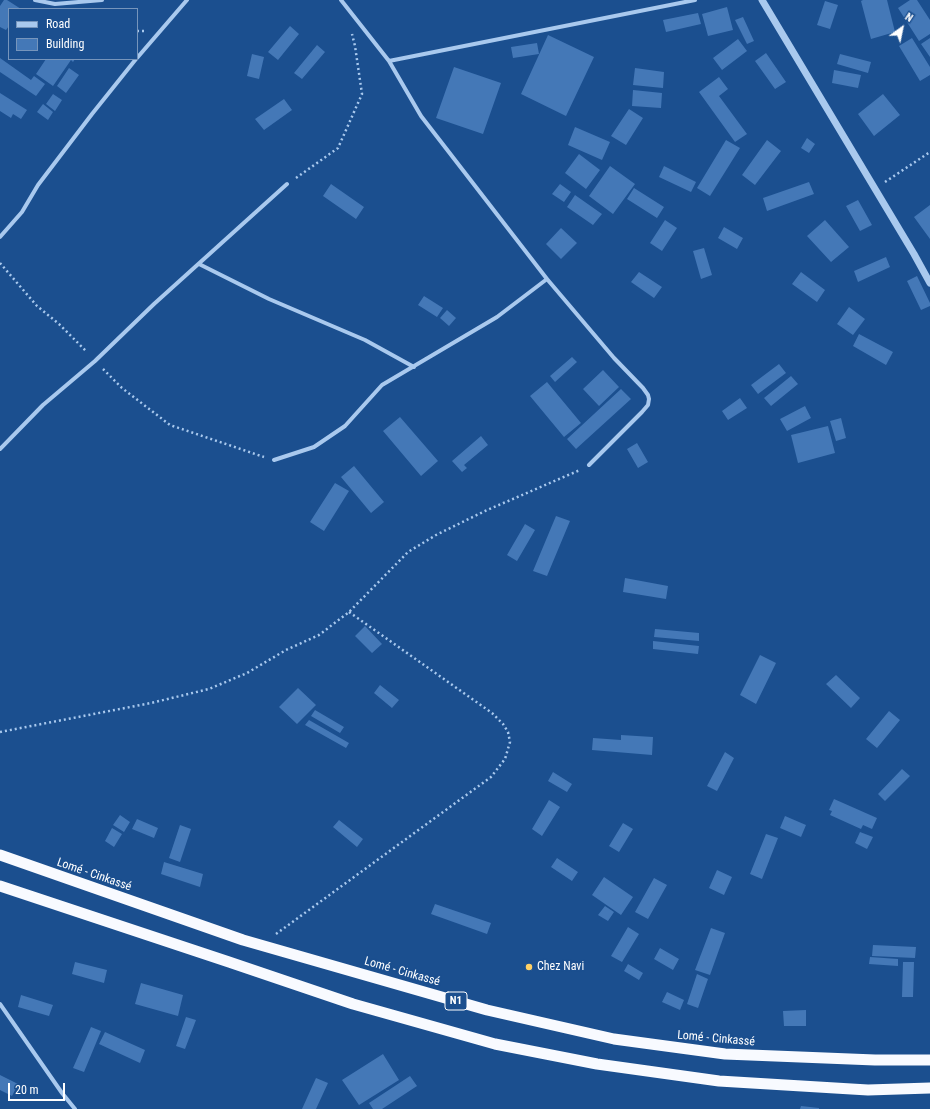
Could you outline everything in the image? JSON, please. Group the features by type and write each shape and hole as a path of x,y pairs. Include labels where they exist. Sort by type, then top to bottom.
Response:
{"highway":[{"name":"Lomé - Cinkassé","path":"0,855 243,940 487,1010 614,1039 725,1054 875,1060 930,1060"},
{"path":"0,886 353,1004 495,1044 597,1064 719,1081 868,1090 930,1088"}],"street":[{"path":"35,0 55,4 102,0"},
{"path":"138,58 187,0"},
{"path":"341,0 389,61 421,116 547,278 614,358 648,395 648,405 589,465"},
{"path":"389,61 695,0"},
{"path":"762,0 930,283"},
{"path":"0,236 22,212 38,185 92,114 136,60"},
{"path":"0,449 43,405 95,361 154,304 287,184"},
{"path":"199,264 269,299 365,340 414,367"},
{"path":"274,460 314,447 345,426 382,385 498,317 547,278"},
{"path":"0,1004 62,1094 75,1109"}],"path":[{"path":"287,184 338,148 362,94 352,32"},
{"path":"875,189 930,152"},
{"path":"0,262 5,270 37,306 59,324 122,388 170,425 274,460"},
{"path":"0,732 151,703 209,690 246,673 286,650 318,635 350,612 408,552 436,535 485,511 589,465"},
{"path":"261,945 491,777 506,759 510,742 508,732 503,724 492,713 350,612"}],"building":[{"path":"4,0 7,0 19,8 8,8 8,27 6,30 0,27 0,6"},
{"path":"887,0 895,32 871,39 861,1"},
{"path":"910,0 917,0 930,20 930,34 919,41 898,8"},
{"path":"825,1 838,5 830,29 817,25"},
{"path":"727,7 733,30 708,36 702,14"},
{"path":"698,13 701,24 666,32 663,20"},
{"path":"743,17 754,41 747,44 735,20"},
{"path":"290,26 299,34 278,60 268,52"},
{"path":"548,35 594,57 566,116 521,94"},
{"path":"912,38 930,67 930,75 920,81 899,46"},
{"path":"930,38 930,57 921,44"},
{"path":"738,39 747,51 722,70 713,58"},
{"path":"537,43 539,54 513,58 511,47"},
{"path":"317,45 325,52 302,79 294,73"},
{"path":"766,53 786,82 775,89 755,61"},
{"path":"252,54 264,57 259,79 247,76"},
{"path":"840,54 871,62 868,73 837,64"},
{"path":"0,58 31,80 34,76 45,84 36,96 0,72"},
{"path":"45,60 71,60 53,86 36,74"},
{"path":"454,67 501,83 483,134 436,118"},
{"path":"69,68 79,75 66,93 57,86"},
{"path":"635,68 664,72 663,88 633,85"},
{"path":"834,70 861,75 858,88 832,83"},
{"path":"719,77 728,89 719,96 747,134 735,142 699,92"},
{"path":"633,90 662,93 661,108 632,106"},
{"path":"0,93 27,110 21,119 13,114 11,118 0,111"},
{"path":"53,94 62,100 55,111 46,104"},
{"path":"883,94 900,115 874,136 858,114"},
{"path":"284,99 292,110 264,130 255,119"},
{"path":"43,104 53,112 48,120 37,112"},
{"path":"629,109 643,118 626,145 611,136"},
{"path":"575,127 610,142 602,160 568,145"},
{"path":"807,138 815,144 809,153 801,148"},
{"path":"726,140 740,148 710,196 697,188"},
{"path":"767,140 781,151 755,185 742,175"},
{"path":"579,154 600,170 586,189 565,173"},
{"path":"610,166 635,184 613,214 589,196"},
{"path":"664,166 696,182 691,192 659,177"},
{"path":"809,182 814,194 767,211 763,198"},
{"path":"331,184 364,207 356,219 323,196"},
{"path":"560,184 571,192 564,202 552,194"},
{"path":"634,188 664,207 657,218 627,199"},
{"path":"575,195 602,214 593,225 567,207"},
{"path":"858,200 872,225 860,231 846,206"},
{"path":"930,205 930,239 914,217"},
{"path":"665,220 677,228 662,251 650,243"},
{"path":"825,220 849,247 831,262 807,236"},
{"path":"724,227 743,238 737,249 718,238"},
{"path":"561,228 577,243 561,259 546,244"},
{"path":"704,248 712,275 701,279 693,251"},
{"path":"886,257 890,267 858,282 854,271"},
{"path":"639,272 662,287 654,298 631,282"},
{"path":"801,272 825,290 817,302 792,284"},
{"path":"917,276 930,303 930,306 921,310 907,281"},
{"path":"424,296 443,308 437,317 418,305"},
{"path":"849,307 865,319 853,335 837,324"},
{"path":"447,310 456,318 449,326 440,318"},
{"path":"859,334 893,352 886,365 853,346"},
{"path":"572,357 577,362 555,382 550,376"},
{"path":"779,364 786,373 758,394 751,385"},
{"path":"603,370 619,387 599,406 583,389"},
{"path":"791,376 798,384 771,406 764,398"},
{"path":"547,382 581,423 564,437 530,396"},
{"path":"621,389 631,399 576,449 567,439"},
{"path":"740,398 747,408 728,420 722,411"},
{"path":"805,406 811,418 787,431 780,419"},
{"path":"400,417 438,461 421,476 383,431"},
{"path":"841,418 846,438 836,441 830,421"},
{"path":"828,426 835,453 798,463 791,435"},
{"path":"481,436 488,445 464,465 467,468 462,472 452,461"},
{"path":"637,443 648,462 638,468 627,449"},
{"path":"354,466 384,502 371,513 341,477"},
{"path":"335,483 349,491 324,531 310,522"},
{"path":"556,516 570,521 547,576 533,571"},
{"path":"525,524 535,530 517,561 507,555"},
{"path":"625,578 668,586 666,599 623,592"},
{"path":"365,626 382,644 372,653 355,636"},
{"path":"655,629 699,633 699,641 654,637"},
{"path":"653,641 699,646 698,654 653,649"},
{"path":"760,655 776,663 756,704 740,695"},
{"path":"836,675 860,698 851,708 826,684"},
{"path":"380,685 399,700 392,708 374,693"},
{"path":"298,688 316,705 297,724 279,707"},
{"path":"315,710 344,727 340,733 311,716"},
{"path":"889,711 900,720 877,748 866,739"},
{"path":"309,720 349,743 346,748 305,725"},
{"path":"621,735 653,737 652,755 592,750 593,738 621,740"},
{"path":"725,752 734,758 717,791 707,786"},
{"path":"902,769 910,776 885,801 878,794"},
{"path":"553,772 572,784 567,792 548,781"},
{"path":"834,799 877,818 872,829 863,825 861,829 830,815 832,811 829,810"},
{"path":"549,800 560,807 542,836 532,829"},
{"path":"120,815 130,822 124,832 113,825"},
{"path":"785,816 806,825 801,837 780,828"},
{"path":"137,819 158,828 154,838 132,829"},
{"path":"339,820 363,839 357,847 333,827"},
{"path":"623,823 633,829 619,852 609,846"},
{"path":"180,825 191,829 180,862 169,858"},
{"path":"112,828 122,834 114,847 105,841"},
{"path":"860,832 873,837 867,849 855,843"},
{"path":"766,834 778,838 762,879 750,874"},
{"path":"557,858 578,872 572,881 551,867"},
{"path":"164,862 203,874 200,887 161,874"},
{"path":"717,870 732,877 724,895 709,888"},
{"path":"604,877 633,897 621,915 592,895"},
{"path":"654,878 667,885 648,919 635,912"},
{"path":"435,904 491,923 487,934 431,914"},
{"path":"605,906 614,912 608,921 598,915"},
{"path":"628,927 639,934 622,962 611,956"},
{"path":"711,928 725,933 710,975 695,970"},
{"path":"873,945 916,947 915,958 872,956"},
{"path":"660,948 679,959 673,970 654,959"},
{"path":"870,957 898,959 898,966 869,964"},
{"path":"75,962 107,970 104,983 72,974"},
{"path":"903,962 914,962 913,997 902,997"},
{"path":"628,964 643,973 639,980 624,971"},
{"path":"697,974 708,979 698,1008 687,1004"},
{"path":"141,983 183,995 178,1016 135,1004"},
{"path":"667,992 684,1000 680,1010 662,1002"},
{"path":"21,995 53,1005 49,1016 18,1007"},
{"path":"806,1010 806,1026 784,1026 783,1011"},
{"path":"186,1017 196,1020 185,1049 176,1046"},
{"path":"91,1027 101,1031 84,1072 73,1068"},
{"path":"105,1032 145,1050 140,1063 99,1044"},
{"path":"383,1054 399,1080 359,1105 342,1080"},
{"path":"0,1075 18,1084 12,1096 0,1090"},
{"path":"410,1076 417,1086 382,1109 373,1109 369,1103"},
{"path":"316,1078 328,1083 316,1109 302,1109"},
{"path":"801,1106 819,1108 819,1109 800,1109"}],"place":[{"name":"Chez Navi","path":"529,967"}]}
